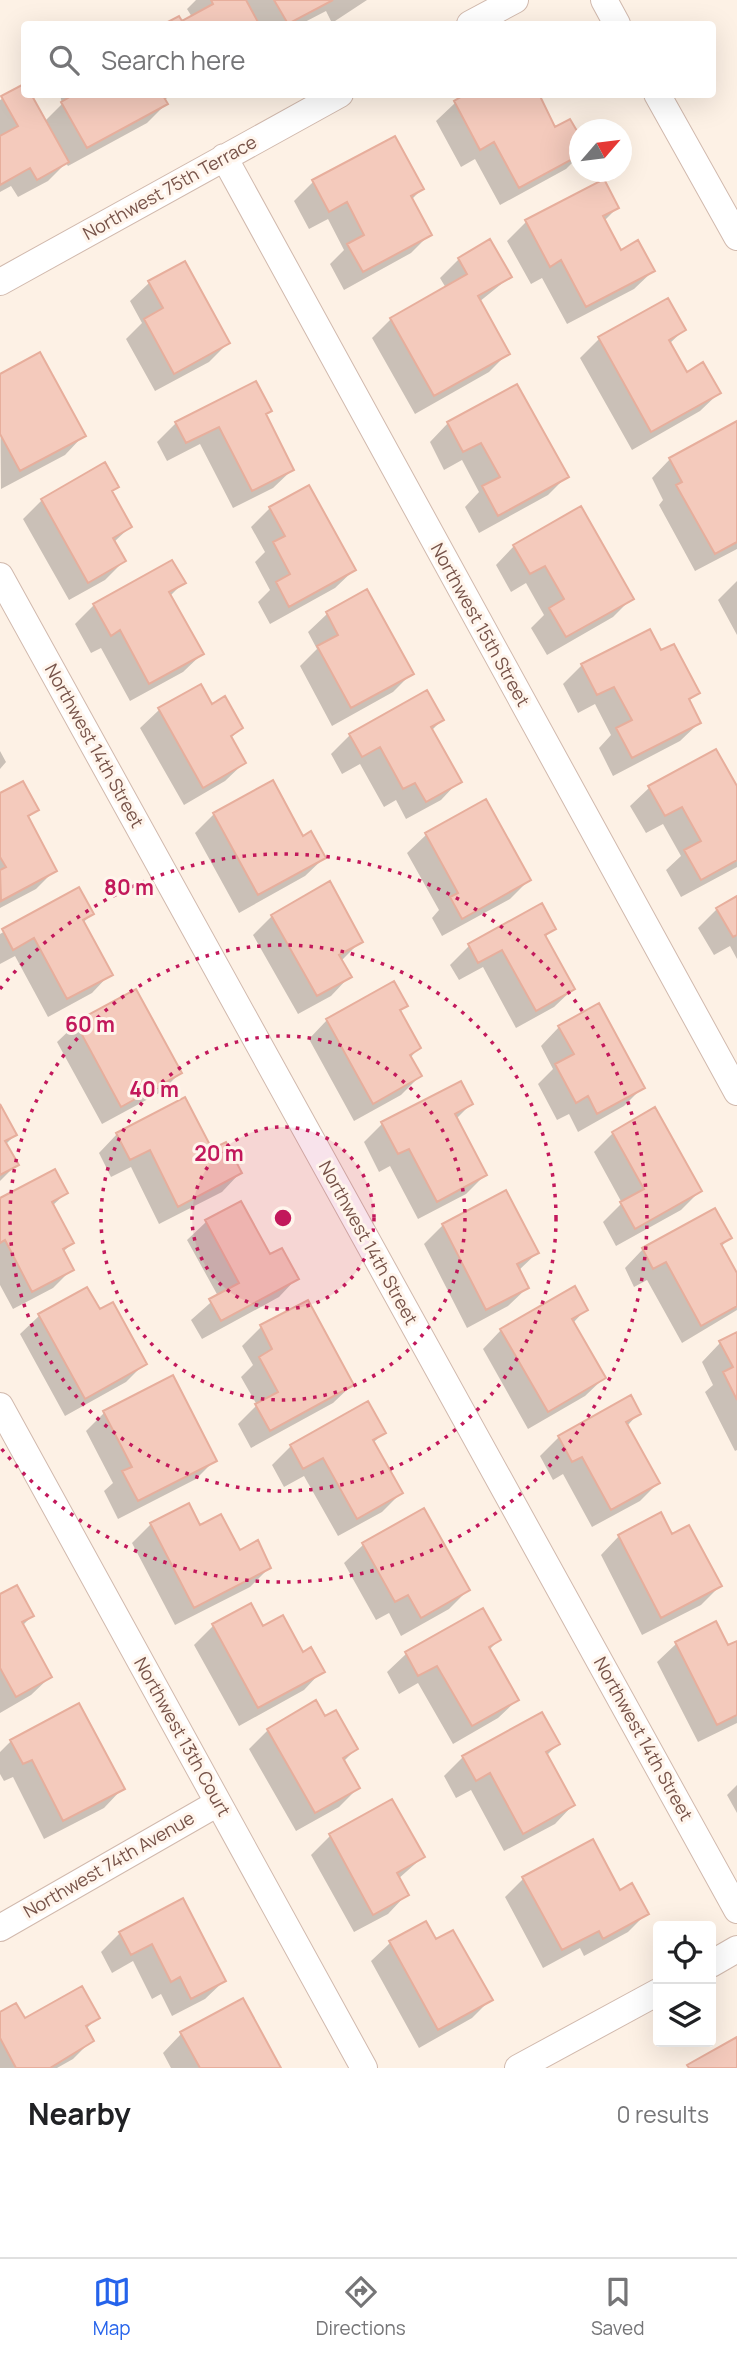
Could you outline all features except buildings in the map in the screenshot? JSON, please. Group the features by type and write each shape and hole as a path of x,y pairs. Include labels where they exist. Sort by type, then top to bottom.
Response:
{"street":[{"path":"476,21 515,0"},
{"path":"604,0 615,21"},
{"name":"Northwest 75th Terrace","path":"0,282 333,98"},
{"path":"659,98 737,237"},
{"name":"Northwest 15th Street","path":"224,158 737,1092"},
{"name":"Northwest 14th Street","path":"0,576 737,1910"},
{"name":"Northwest 13th Court","path":"0,1406 364,2068"},
{"name":"Northwest 74th Avenue","path":"0,1928 218,1803"},
{"path":"716,1961 737,1949"},
{"path":"518,2068 653,1995"}]}
